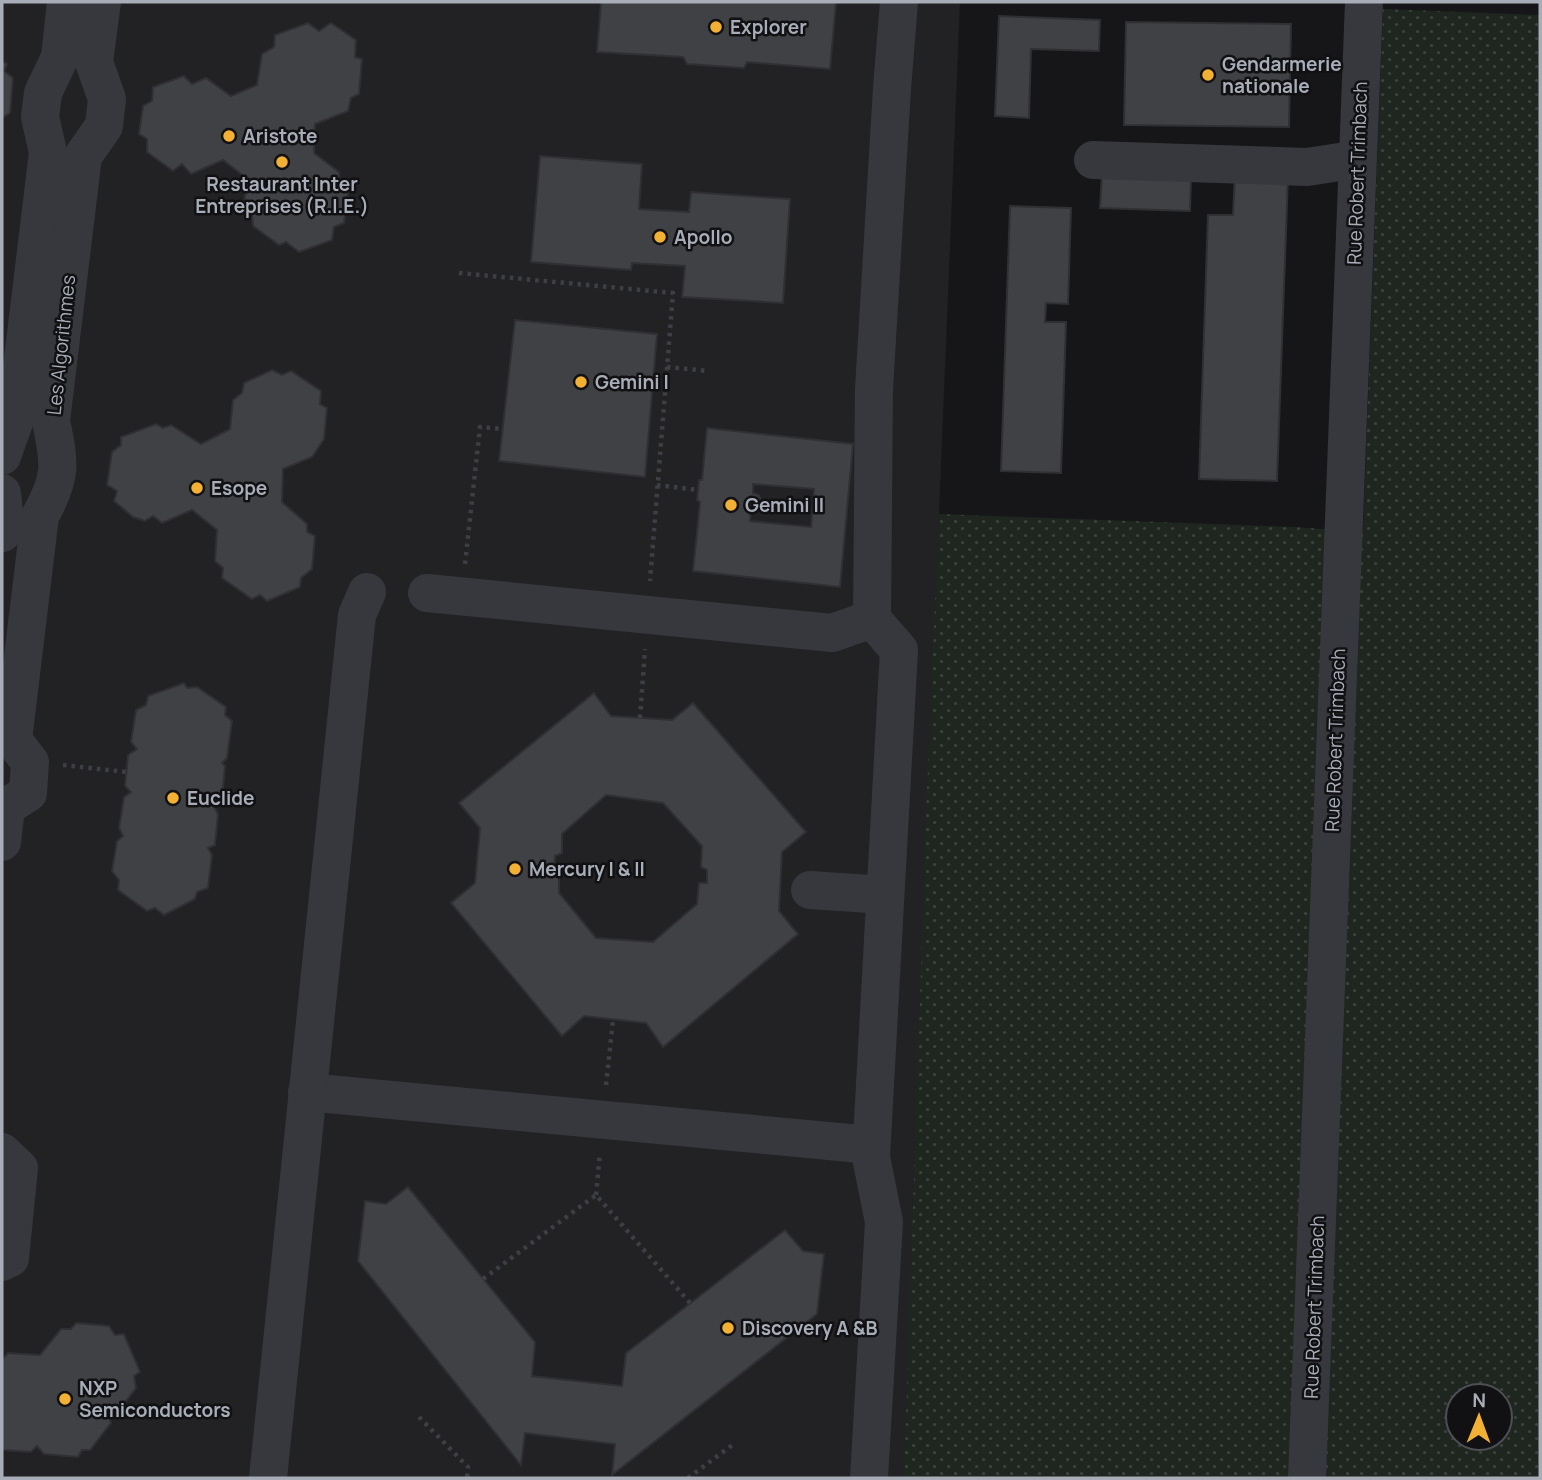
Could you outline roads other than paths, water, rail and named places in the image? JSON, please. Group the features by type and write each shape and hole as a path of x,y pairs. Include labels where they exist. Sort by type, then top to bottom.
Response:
{"street":[{"name":"Les Algorithmes","path":"65,154 104,126 107,99 77,60 66,2"},
{"name":"Les Algorithmes","path":"2,456 34,419 65,154 40,117 43,93 77,60 102,2"},
{"path":"869,1478 884,1222 871,1157 898,650 872,619 874,389 899,2"},
{"name":"Rue Robert Trimbach","path":"1307,1478 1364,2"},
{"path":"1093,160 1307,167 1357,162"},
{"name":"Les Algorithmes","path":"3,819 28,793 15,747 12,513 55,489 59,458 34,419"},
{"path":"268,1478 357,615 367,592"},
{"path":"444,594 832,632 872,619"},
{"path":"810,890 885,895"},
{"path":"307,1092 872,1145"},
{"path":"2,1152 19,1168 10,1258 2,1262"}],"place":[{"name":"Explorer","path":"716,27"},
{"name":"Gendarmerie nationale","path":"1208,75"},
{"name":"Aristote","path":"229,136"},
{"name":"Restaurant Inter Entreprises (R.I.E.)","path":"282,162"},
{"name":"Apollo","path":"660,237"},
{"name":"Gemini I","path":"581,382"},
{"name":"Esope","path":"197,488"},
{"name":"Gemini II","path":"731,505"},
{"name":"Euclide","path":"173,798"},
{"name":"Mercury I & II","path":"515,869"},
{"name":"Discovery A &B","path":"728,1328"},
{"name":"NXP Semiconductors","path":"65,1399"}]}
